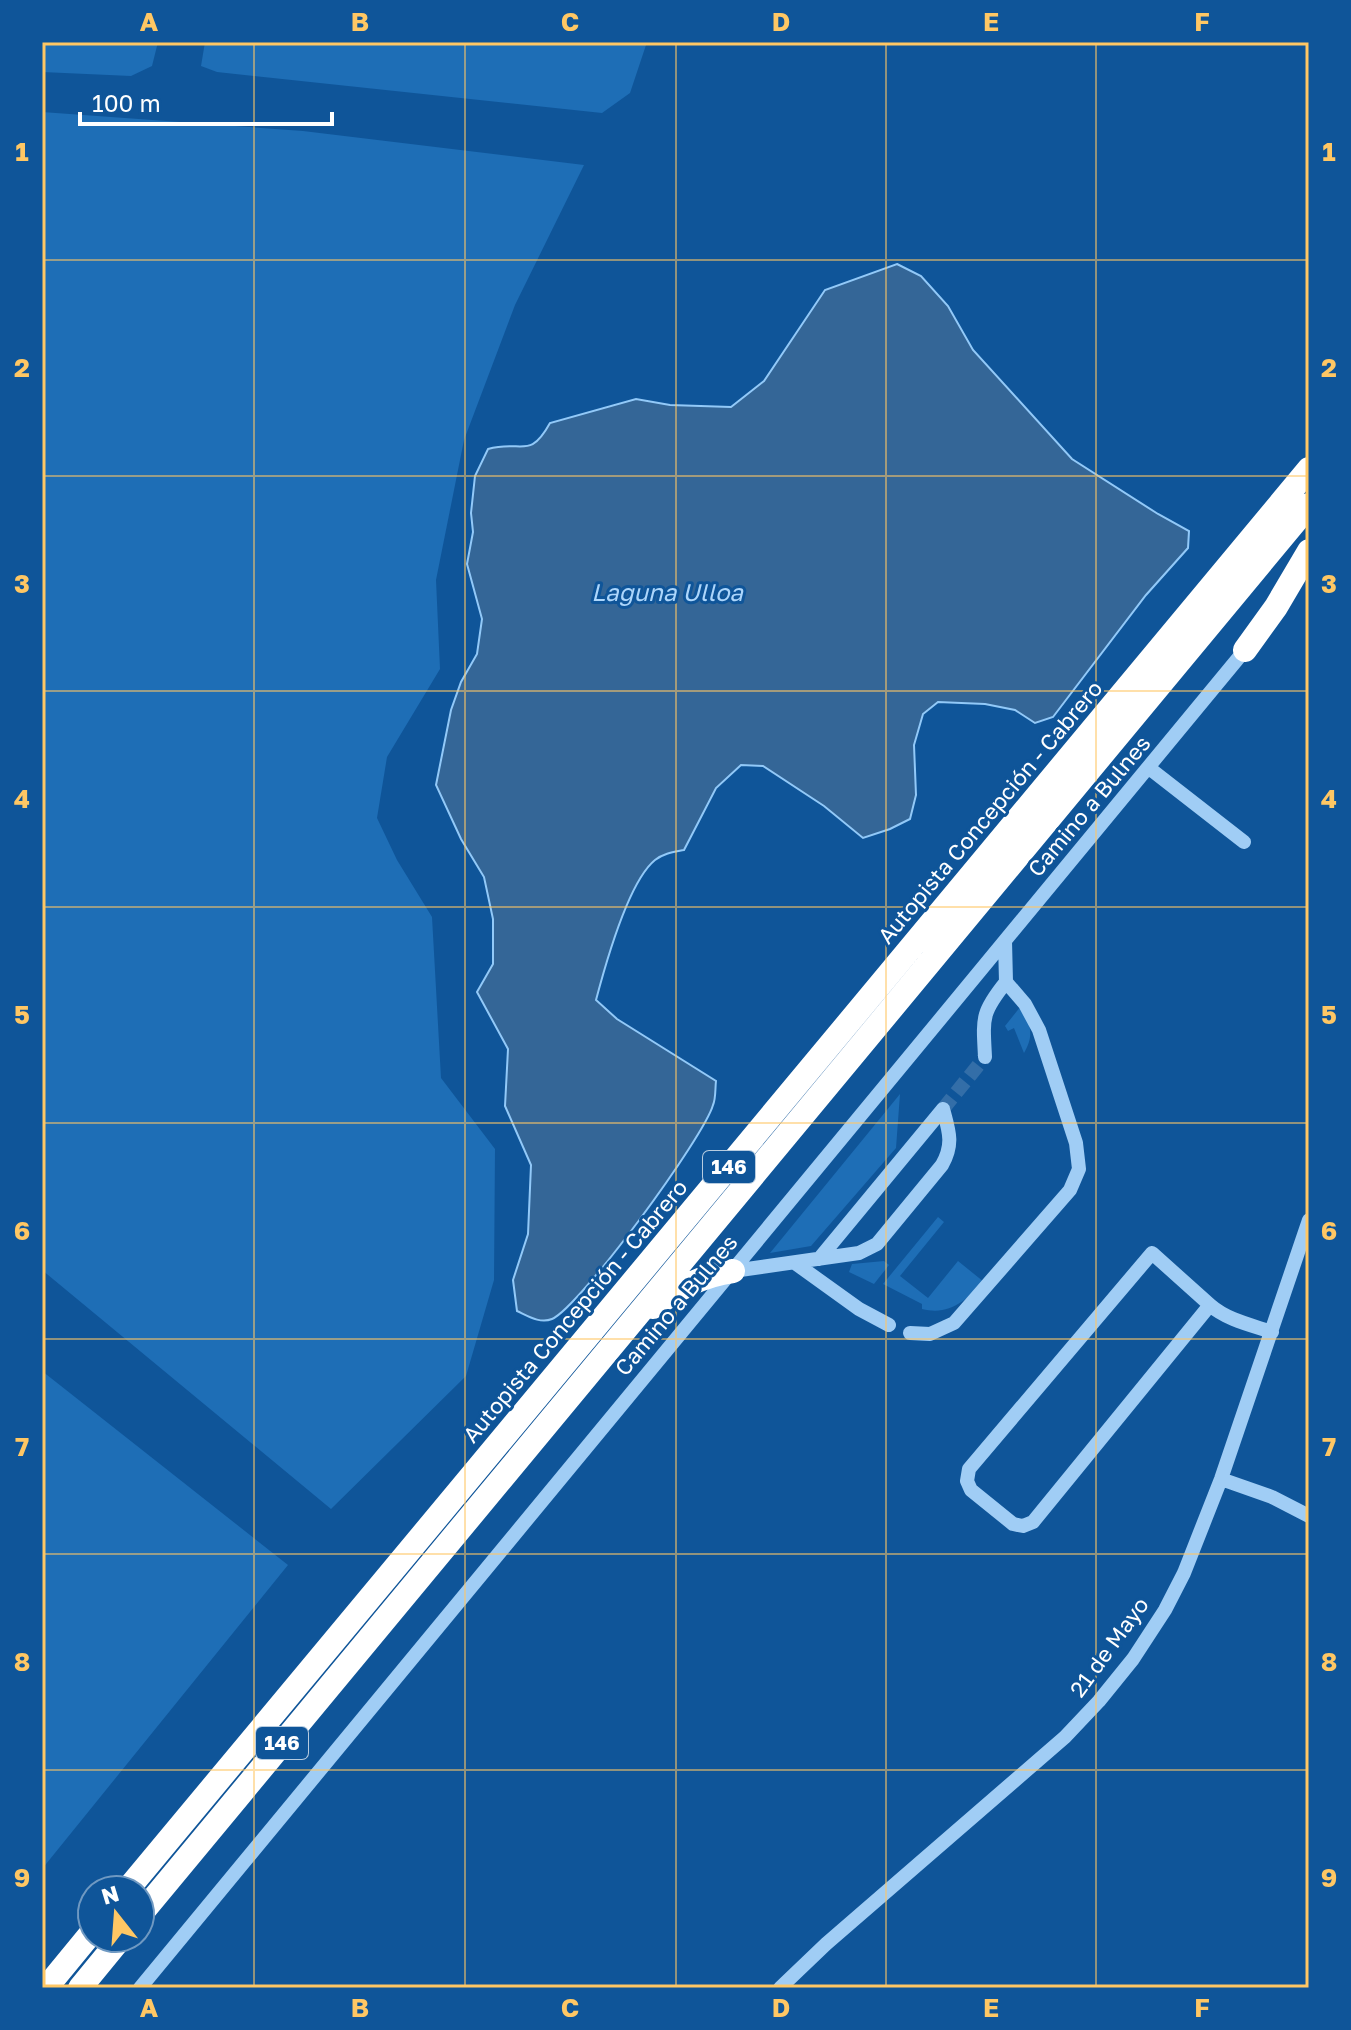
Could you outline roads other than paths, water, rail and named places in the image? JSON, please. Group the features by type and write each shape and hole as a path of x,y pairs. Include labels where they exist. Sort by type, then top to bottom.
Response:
{"highway":[{"name":"Autopista Concepción - Cabrero","path":"140,1874 1309,469"},
{"name":"146","path":"156,1896 1309,505"},
{"path":"1245,650 1276,607 1309,551"},
{"path":"628,1325 689,1284 716,1273 733,1271"},
{"path":"46,1988 76,1951"},
{"path":"80,1988 108,1954"},
{"path":"42,1982 64,1965"}],"street":[{"name":"Camino a Bulnes","path":"140,1988 1245,650"},
{"path":"1149,768 1244,842"},
{"path":"910,1333 930,1334 954,1323 1076,1180 1079,1160 1076,1143 1039,1030 1025,1004 1006,982 1005,941"},
{"path":"985,1057 983,1022 987,1005 1006,982"},
{"path":"733,1271 795,1263 819,1259 868,1250 877,1244 948,1154 951,1140 943,1109 819,1259"},
{"name":"21 de Mayo","path":"780,1988 826,1944 1065,1737 1107,1692 1165,1610 1189,1561 1272,1332 1305,1254 1309,1220"},
{"path":"1210,1305 1033,1522 1023,1526 1013,1524 971,1490 967,1481 969,1469 1152,1253 1227,1317 1272,1332"},
{"path":"795,1263 859,1309 889,1325"},
{"path":"1221,1479 1272,1497 1309,1516"}],"water":[{"name":"Laguna Ulloa","path":"897,264 921,276 948,306 973,350 1072,459 1189,531 1188,548 1146,595 1053,717 1035,723 1015,710 985,704 938,702 923,714 914,745 916,795 910,819 863,838 824,806 763,766 741,765 716,788 684,850 658,858 645,871 619,926 596,1000 617,1019 716,1081 714,1102 705,1123 665,1184 588,1285 552,1319 534,1319 517,1311 513,1280 528,1234 531,1165 505,1106 508,1049 477,992 493,964 493,919 484,877 461,839 436,785 451,710 461,682 477,654 482,619 467,564 473,532 471,513 475,476 488,449 530,445 543,435 550,423 636,399 670,405 731,407 764,381 825,290"}],"tunnel":[{"path":"943,1109 985,1057"}]}
